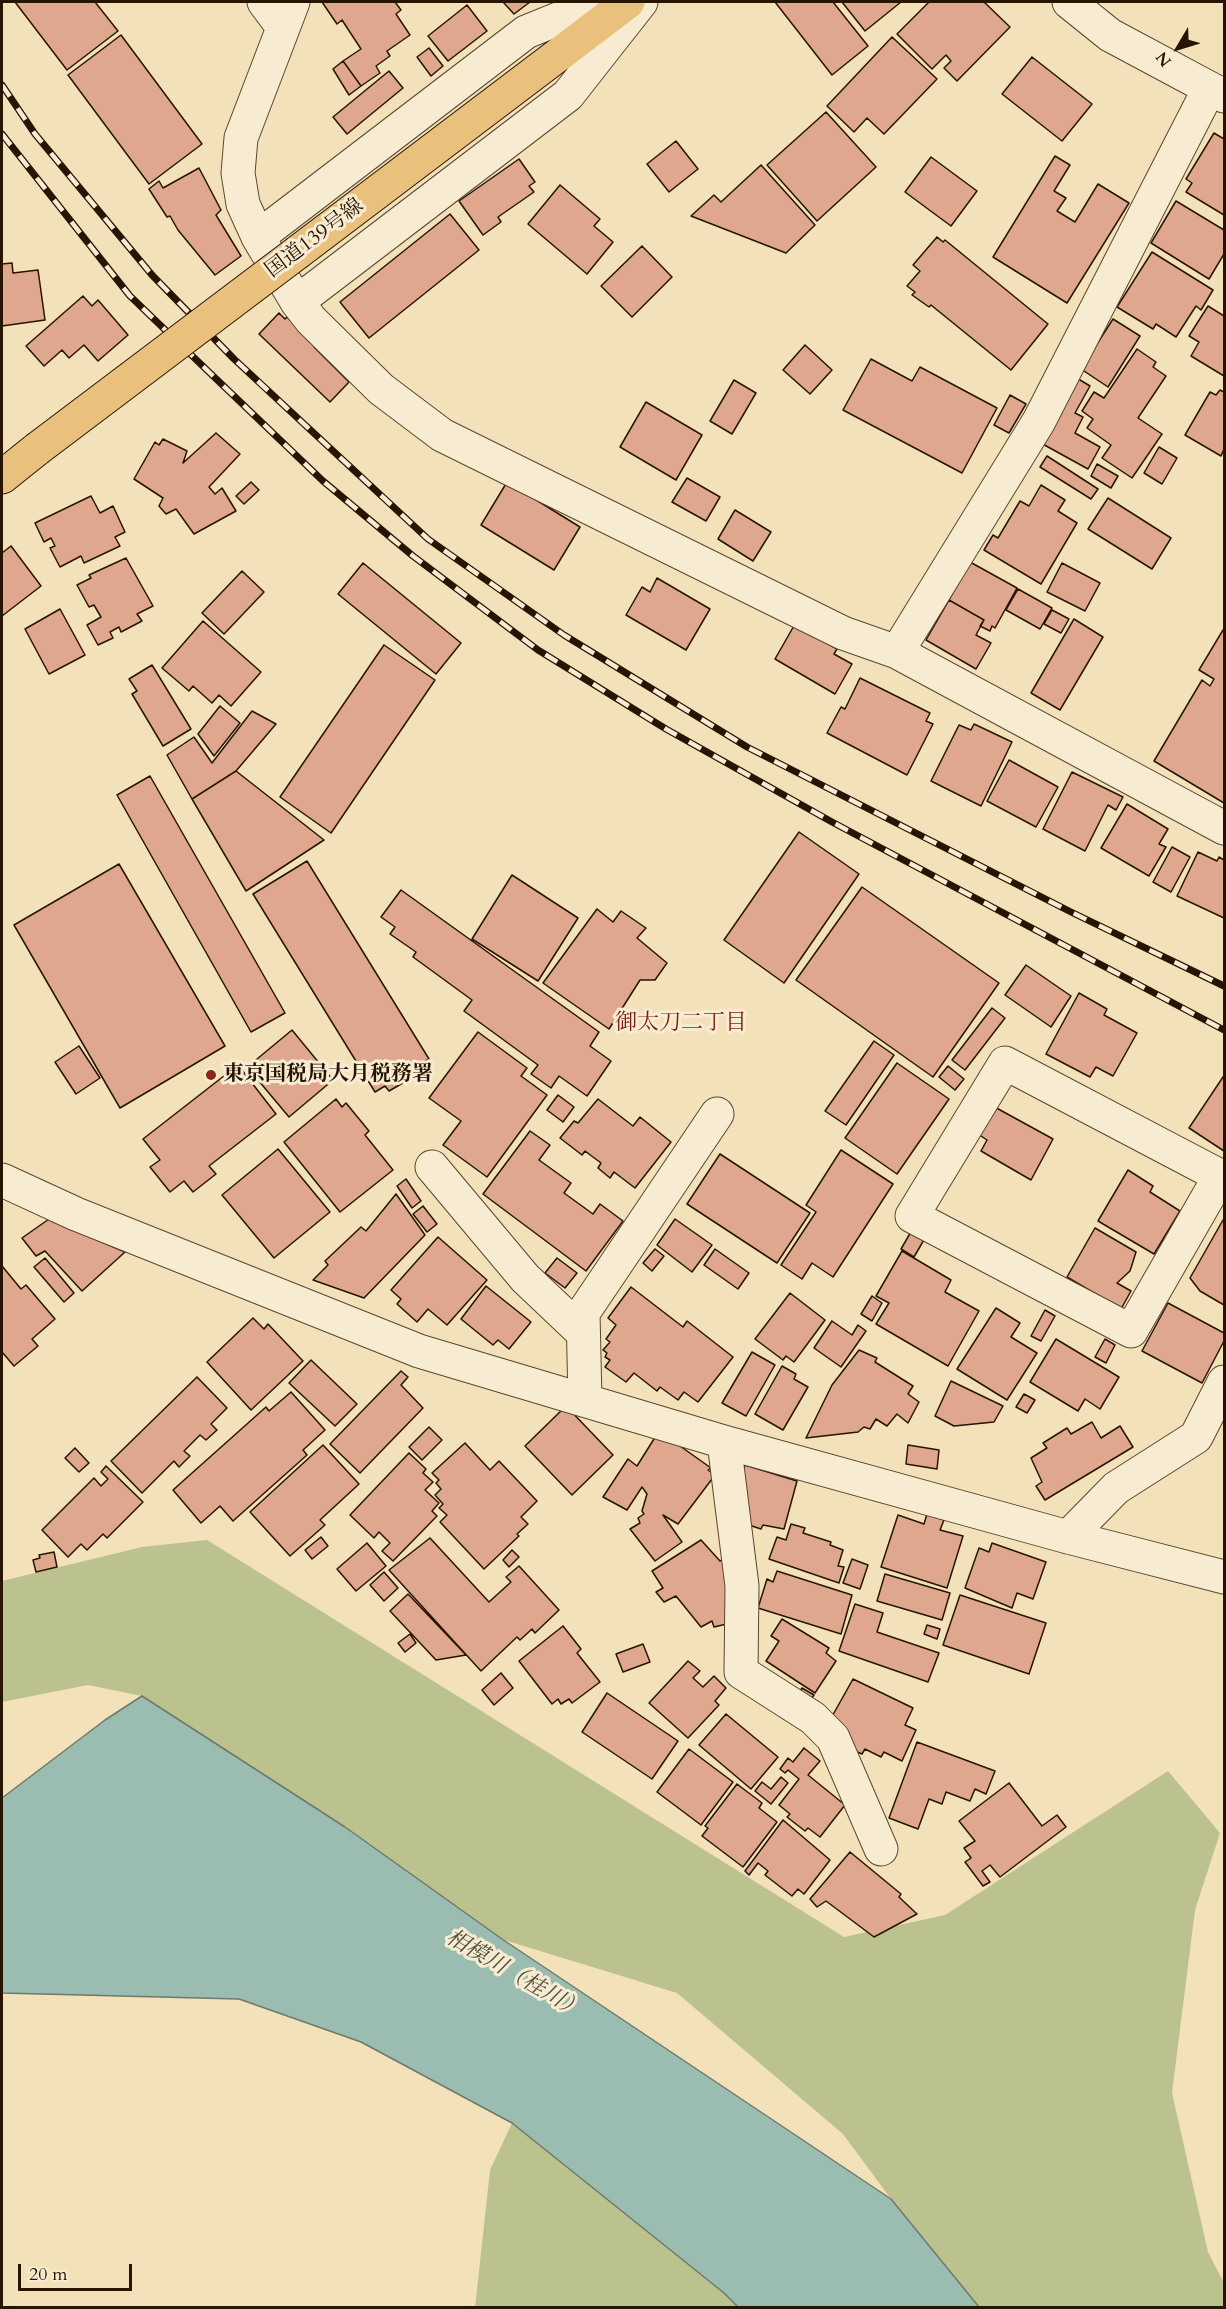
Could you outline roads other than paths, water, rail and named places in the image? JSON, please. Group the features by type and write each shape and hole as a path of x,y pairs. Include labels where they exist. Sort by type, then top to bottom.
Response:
{"highway":[{"name":"国道139号線","path":"2,477 628,2"}],"street":[{"path":"258,237 526,32 600,2"},
{"path":"297,302 568,94 641,2"},
{"path":"897,652 1039,421 1217,93 1110,35 1069,2"},
{"path":"280,10 241,138 238,173 243,204 258,237 297,302 311,320 381,389 442,435 843,633 897,652 1224,828"},
{"path":"1005,1063 1222,1177 1131,1331 912,1216 1005,1063"},
{"path":"585,1400 583,1314 717,1114"},
{"path":"432,1167 525,1278 583,1333"},
{"path":"2,1180 76,1214 419,1351 724,1442 1068,1537 1224,1577"},
{"path":"1068,1537 1116,1488 1196,1437 1224,1382"},
{"path":"724,1442 742,1586 741,1672 813,1718 833,1738 881,1849"}],"water":[{"name":"相模川（桂川）","path":"142,1696 345,1827 502,1939 891,2199 979,2307 738,2307 724,2293 512,2123 361,2042 239,1999 2,1993 2,1798 105,1720"}],"railway":[{"path":"2,85 35,134 152,275 234,359 428,539 564,635 747,747 1071,912 1224,986"},
{"path":"2,134 130,296 323,481 413,556 538,650 666,729 832,822 1224,1030"}],"place":[{"name":"東京国税局大月税務署","path":"211,1075"}],"district":[{"name":"御太刀二丁目","path":"681,1024"}]}
